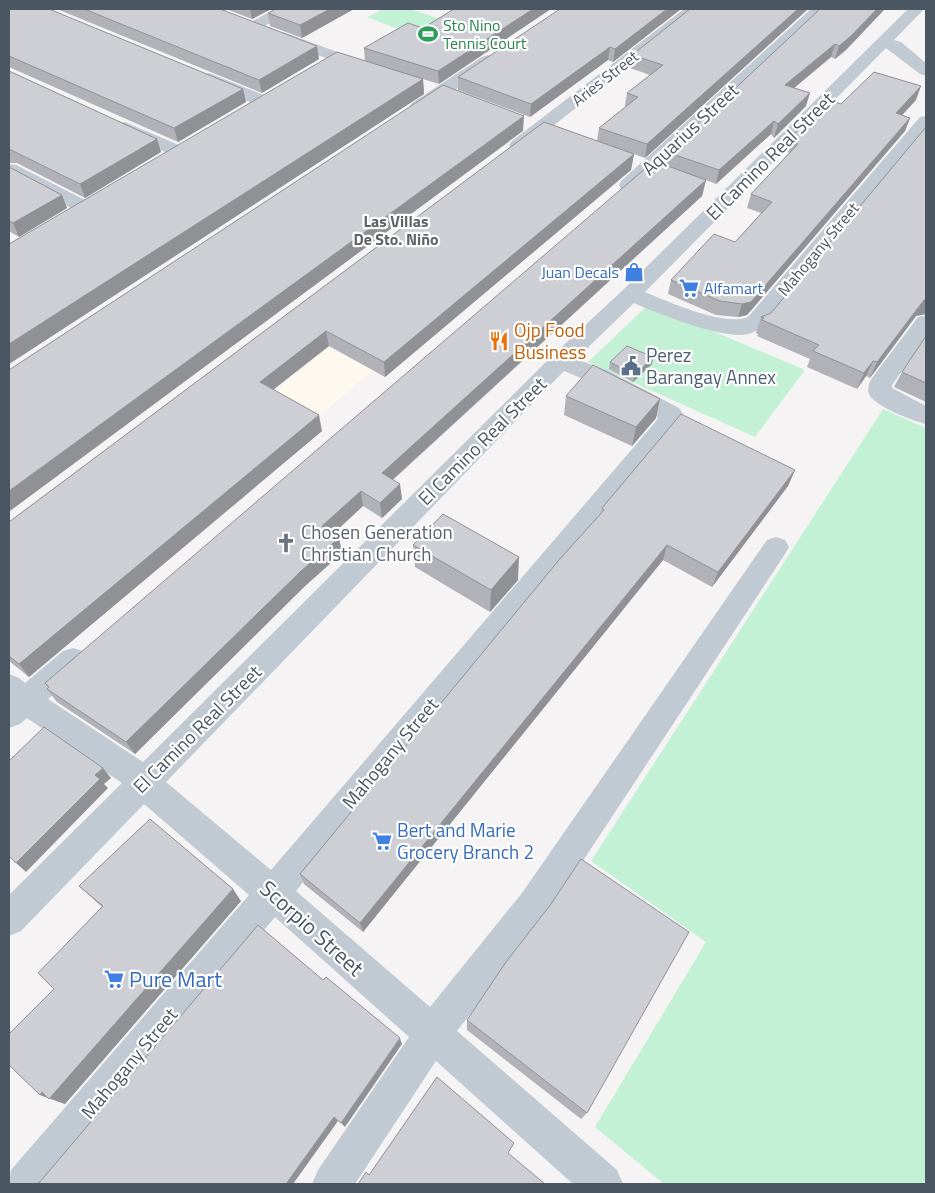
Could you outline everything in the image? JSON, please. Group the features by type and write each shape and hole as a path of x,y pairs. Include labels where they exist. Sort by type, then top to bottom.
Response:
{"street":[{"path":"254,26 286,9"},
{"name":"Aries Street","path":"501,158 693,9"},
{"name":"Aquarius Street","path":"610,201 820,9"},
{"name":"El Camino Real Street","path":"9,919 560,361 632,294 719,194 916,9"},
{"path":"235,19 336,58 380,72"},
{"path":"883,42 894,45 926,72"},
{"path":"400,120 432,89 507,48"},
{"path":"320,68 336,58"},
{"path":"193,72 273,97 248,112"},
{"path":"432,89 459,99"},
{"path":"108,120 180,152"},
{"name":"Mahogany Street","path":"632,294 671,311 728,327 743,328 756,322 926,121"},
{"path":"164,162 197,142"},
{"path":"9,169 92,203 68,217"},
{"path":"926,322 880,384 880,392 897,403 926,416"},
{"name":"Mahogany Street","path":"25,1184 273,893 667,424 671,414 601,377 560,361"},
{"path":"332,1184 433,1034 534,905 776,547"},
{"path":"14,701 85,648"},
{"name":"Scorpio Street","path":"14,701 135,774 604,1184"}],"shaded area":[{"path":"328,347 373,370 310,424 265,399"}],"green space":[{"name":"Sto Nino Tennis Court","path":"384,9 410,9 459,25 433,43 367,17"},
{"path":"649,304 805,370 755,437 588,362"},
{"path":"883,409 926,428 926,1184 664,1184 595,1127 706,942 591,861"}],"building":[{"path":"9,9 49,9 243,89 174,128 9,56"},
{"path":"84,9 220,9 317,46 259,80"},
{"path":"276,9 330,9 300,25 268,13"},
{"path":"454,9 533,9 438,71 364,48 408,23 423,28"},
{"path":"560,9 667,9 615,49 610,47 531,104 458,77"},
{"path":"690,9 798,9 647,144 599,128 638,97 627,93 663,65 632,55"},
{"path":"820,9 877,9 839,46 835,44 785,85 810,93 778,124 774,121 719,170 667,152"},
{"path":"337,52 423,79 9,344 9,244"},
{"path":"9,71 157,139 80,184 9,150"},
{"path":"874,72 921,86 896,113 910,118 751,302 742,304 720,301 671,280 714,234 735,242 772,202 751,194 798,144 791,137 829,100 841,104"},
{"path":"443,85 524,116 9,491 9,370"},
{"path":"544,122 634,154 384,362 326,331 260,382 319,415 19,664 9,656 9,522"},
{"path":"926,127 926,300 924,300 877,362 873,361 864,373 813,351 819,345 762,320 764,318 761,317 771,313"},
{"path":"654,161 706,180 382,473 400,484 380,503 361,491 322,526 339,538 301,571 126,742 47,689 49,687 45,683"},
{"path":"9,167 62,195 13,223 9,221"},
{"path":"926,336 926,383 902,372"},
{"path":"627,346 653,357 635,375 610,362"},
{"path":"593,365 660,399 636,427 566,396"},
{"path":"681,414 795,470 718,572 667,545 360,923 300,874 559,560 604,510 602,508"},
{"path":"443,514 519,557 491,590 413,545"},
{"path":"44,727 103,768 95,775 100,779 16,863 9,856 9,761"},
{"path":"150,819 233,889 49,1099 42,1092 40,1095 9,1065 9,1034 54,989 38,973 103,906 79,886"},
{"path":"581,859 689,932 587,1113 467,1020 506,962 551,904"},
{"path":"258,925 323,980 326,977 400,1038 341,1123 334,1117 286,1184 33,1184 39,1183"},
{"path":"437,1077 514,1143 508,1153 545,1184 358,1184 366,1172 369,1175"}],"place":[{"name":"Sto Nino Tennis Court","path":"428,34"},
{"name":"Juan Decals","path":"634,272"},
{"name":"Alfamart","path":"689,288"},
{"name":"Ojp Food Business","path":"499,341"},
{"name":"Perez Barangay Annex","path":"631,366"},
{"name":"Chosen Generation Christian Church","path":"286,543"},
{"name":"Bert and Marie Grocery Branch 2","path":"382,841"},
{"name":"Pure Mart","path":"114,979"}],"district":[{"name":"Las Villas De Sto. Niño","path":"396,230"}]}
